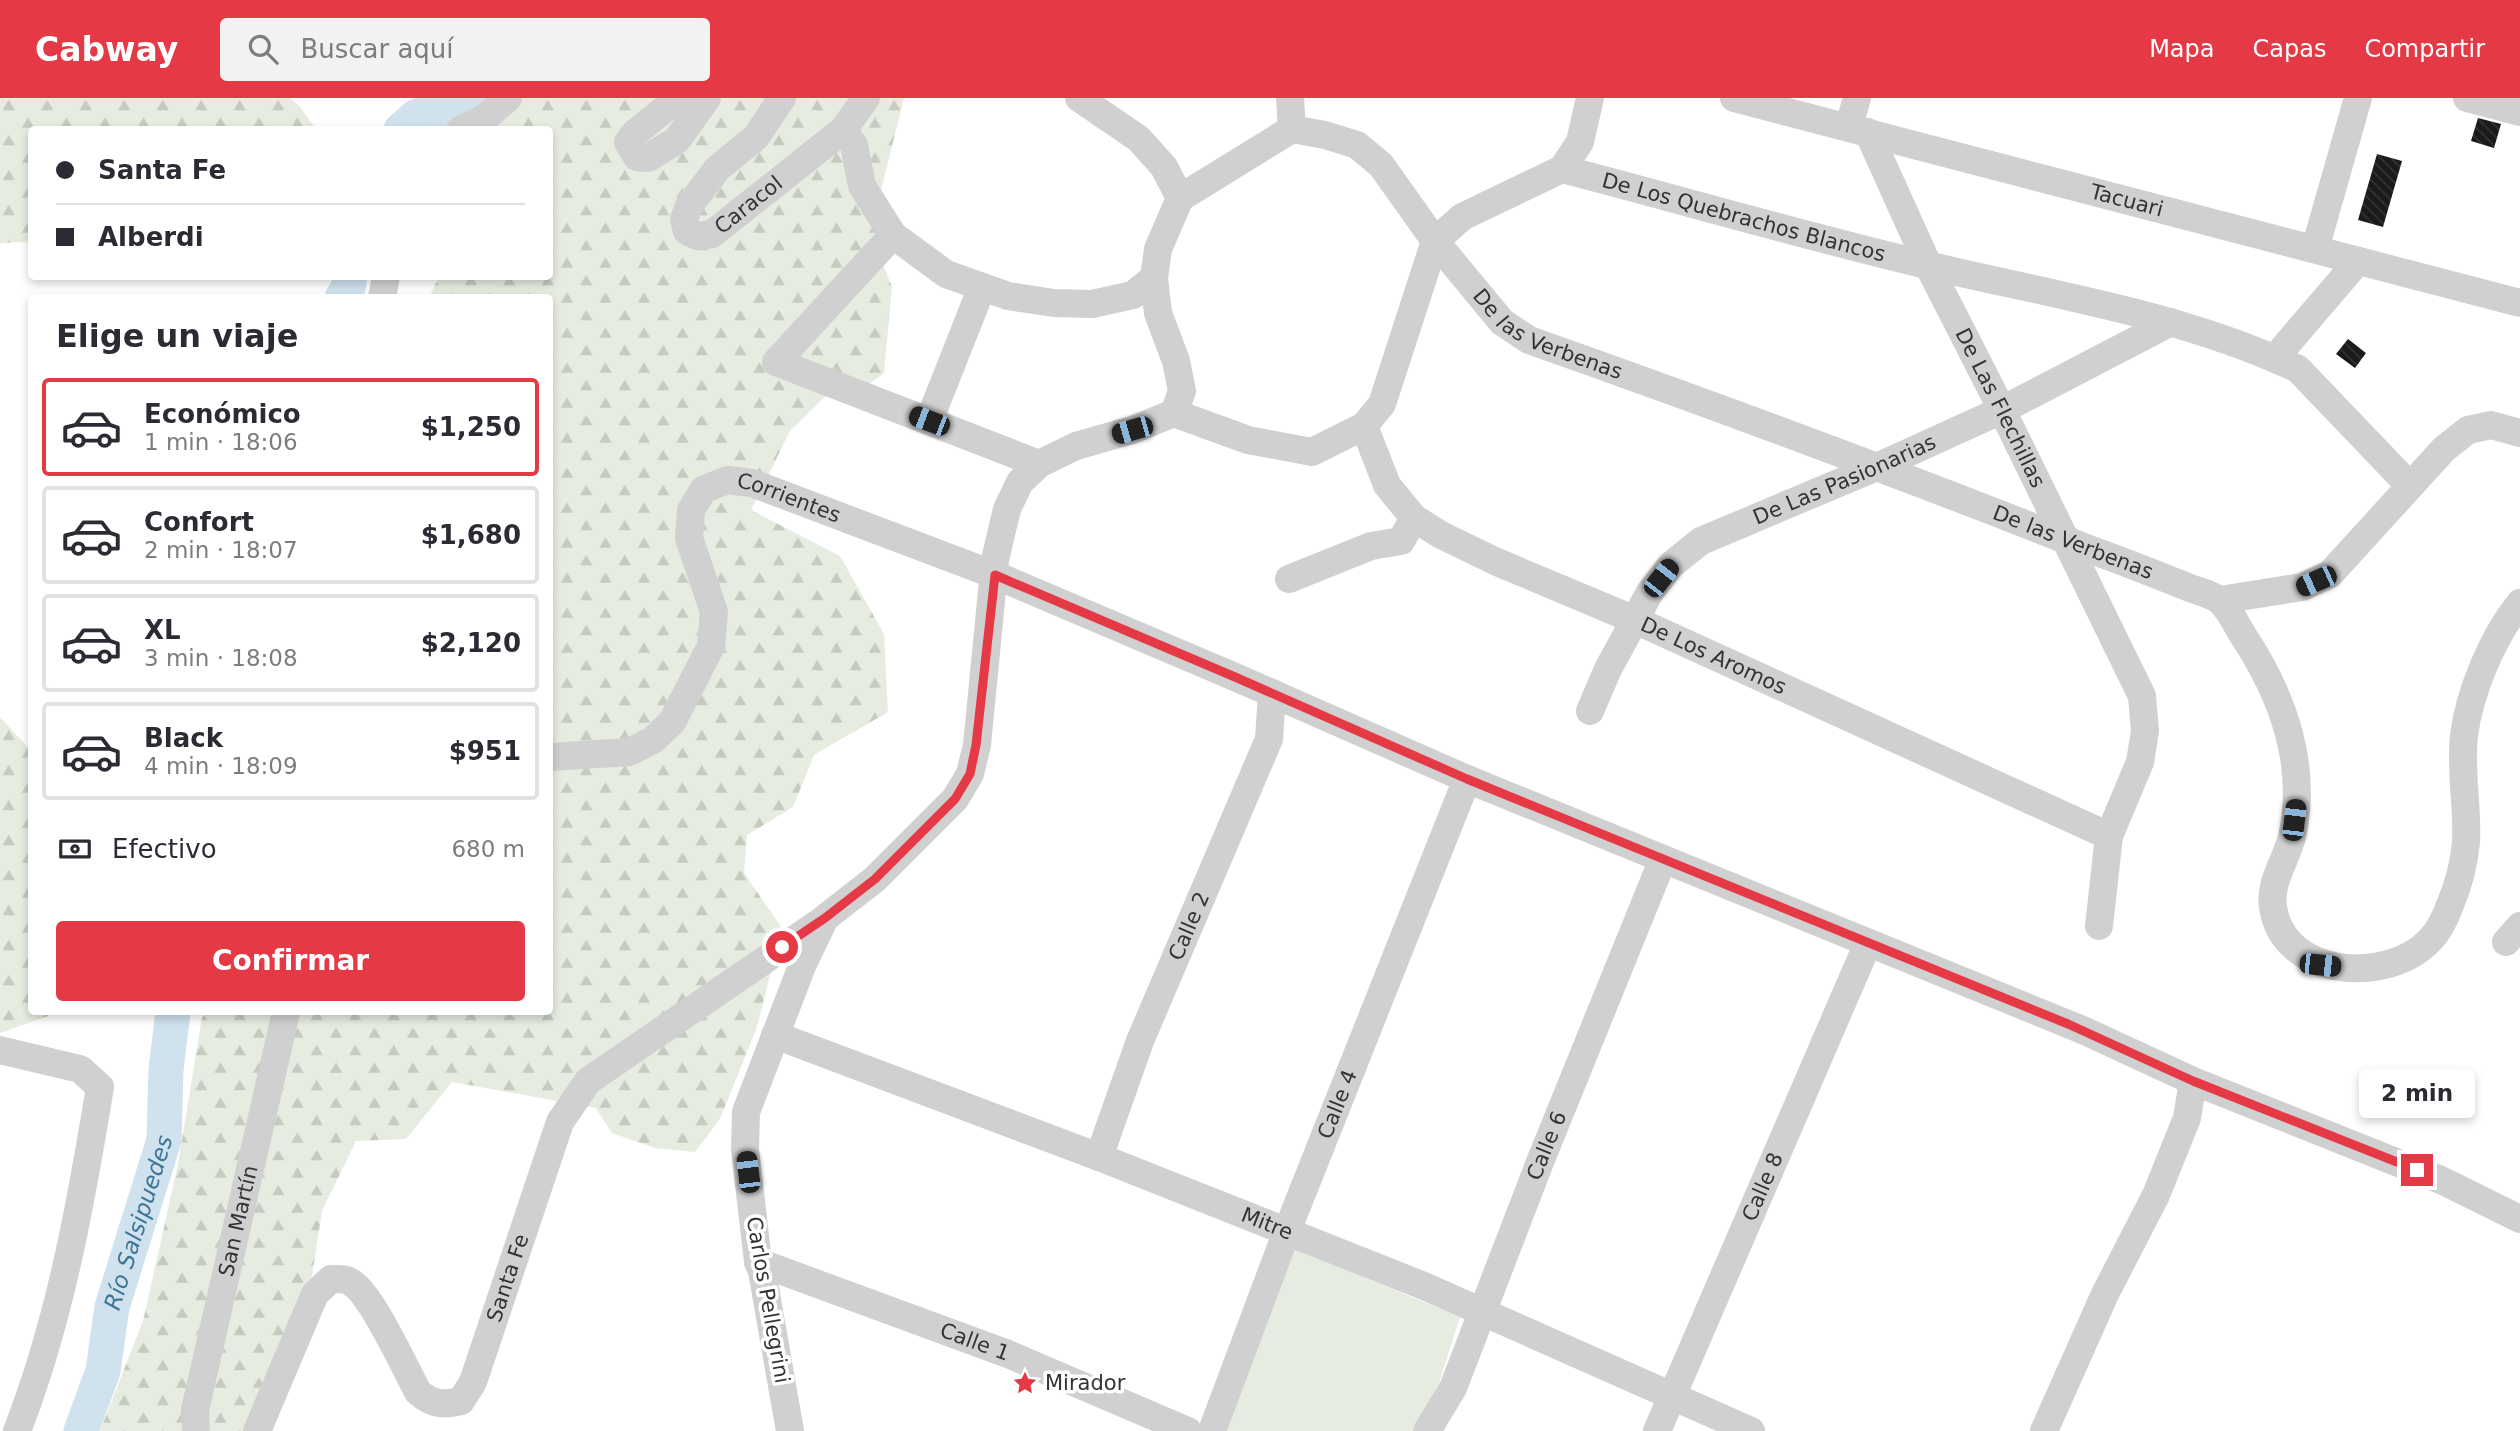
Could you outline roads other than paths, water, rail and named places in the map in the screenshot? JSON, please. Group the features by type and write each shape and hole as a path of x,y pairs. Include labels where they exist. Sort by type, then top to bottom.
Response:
{"street":[{"path":"464,126 483,108 508,98"},
{"path":"678,98 635,133 628,142 637,157 648,158 677,140 707,98"},
{"name":"Caracol","path":"782,98 756,136 717,169 689,206 684,219 687,231 697,236 712,234 844,130 866,98"},
{"path":"1079,98 1139,139 1164,167 1180,198"},
{"path":"1174,413 1182,391 1176,361 1158,313 1154,278 1158,249 1180,198 1292,129 1290,98"},
{"path":"893,235 776,362 1039,464 1076,446 1132,430 1174,413 1248,440 1312,452 1364,426 1382,404 1435,242 1462,217 1562,169 1580,142 1590,98"},
{"name":"Tacuari","path":"1734,98 2520,303"},
{"path":"1857,98 1859,129"},
{"path":"2315,249 2358,98"},
{"path":"2467,98 2520,112"},
{"name":"De las Verbenas","path":"1292,129 1357,145 1381,165 1435,242 1502,322 1529,340 1879,466 2220,600"},
{"name":"De Las Flechillas","path":"1859,129 2002,410 2142,696 2145,730 2140,762 2109,836 2099,926"},
{"path":"844,130 854,145 862,186 893,235 946,274 1008,296 1054,303 1092,304 1133,295 1154,278"},
{"name":"De Los Quebrachos Blancos","path":"1562,169 1928,265 2171,322 2275,358 2298,369 2410,486"},
{"path":"2275,358 2358,261"},
{"path":"929,421 982,287"},
{"name":"De Las Pasionarias","path":"1590,711 1608,669 1650,592 1671,565 1701,541 1879,466 2002,410 2171,322"},
{"path":"2520,433 2491,425 2468,430 2444,449 2330,574 2302,587 2220,600 2264,667 2285,716 2295,760 2296,801 2292,838 2274,885 2272,907 2285,940 2320,965 2363,969 2406,958 2431,940 2447,914 2461,878 2466,839 2464,737 2471,700 2503,623 2520,603"},
{"name":"De Los Aromos","path":"1364,426 1387,485 1414,518 1441,535 1497,562 1635,620 2109,836"},
{"name":"Carlos Pellegrini","path":"790,1431 762,1271 758,1262 745,1149 747,1112 802,966 825,918 875,879 920,835 955,799 970,774 976,745 995,560 1007,509 1020,482 1039,464"},
{"name":"Corrientes","path":"553,757 629,752 653,740 672,722 710,646 714,612 689,538 691,510 704,489 728,480 752,483 995,575 1467,779 2085,1031 2193,1081 2441,1180 2520,1219"},
{"path":"1289,579 1370,546 1401,541 1414,518"},
{"name":"Calle 2","path":"1098,1157 1140,1041 1269,739 1272,693"},
{"name":"Calle 4","path":"1212,1431 1287,1231 1467,779"},
{"name":"Calle 6","path":"1427,1431 1453,1388 1662,859"},
{"name":"Santa Fe","path":"257,1431 315,1294 331,1279 344,1279 355,1284 369,1301 418,1392 430,1402 444,1405 461,1401 473,1382 560,1122 575,1096 588,1081 825,918"},
{"name":"Calle 8","path":"1657,1431 1868,943"},
{"name":"San Martín","path":"196,1431 195,1410 285,1015"},
{"name":"Mitre","path":"775,1035 1098,1157 1424,1286 1751,1431"},
{"path":"0,1050 80,1069 100,1087 81,1203 42,1366 17,1431"},
{"path":"2044,1431 2105,1294 2156,1195 2187,1118 2193,1081"},
{"name":"Calle 1","path":"758,1262 1008,1353 1188,1431"}],"waterway":[{"name":"Río Salsipuedes","path":"406,126 417,116 469,98"},
{"name":"Río Salsipuedes","path":"344,294 349,280"},
{"name":"Río Salsipuedes","path":"81,1431 103,1371 112,1307 164,1140 166,1070 173,1015"}],"place":[{"name":"Mirador","path":"1025,1383"}]}
